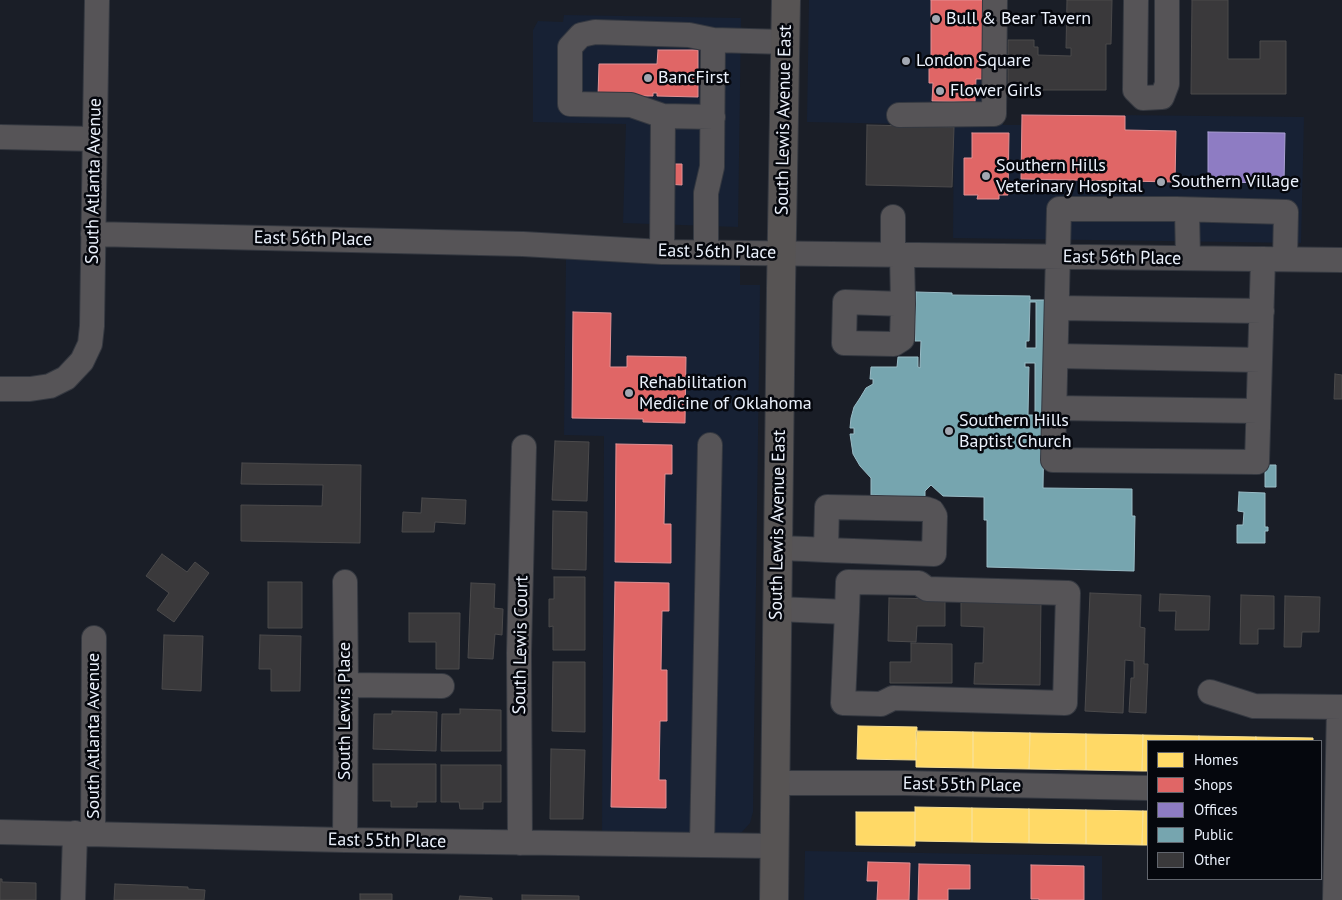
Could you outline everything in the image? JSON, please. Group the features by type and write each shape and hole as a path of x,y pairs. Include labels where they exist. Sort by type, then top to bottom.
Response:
{"main road":[{"name":"South Lewis Avenue East","path":"774,900 781,253 786,0"}],"street":[{"name":"South Atlanta Avenue","path":"0,388 30,389 50,386 66,378 82,361 90,344 92,326 97,0"},
{"path":"899,115 994,114 995,0"},
{"path":"1136,0 1135,90 1143,98 1162,97 1167,84 1167,0"},
{"path":"713,117 663,116 630,105 570,104 570,47 581,35 595,32 690,35 713,40 786,42"},
{"path":"706,252 706,193 712,167 713,40"},
{"path":"662,252 663,116"},
{"path":"0,137 95,139"},
{"path":"1060,209 1188,210 1286,212 1262,312 1257,462 1053,460 1060,209"},
{"path":"1188,210 1188,258"},
{"path":"893,217 903,304"},
{"name":"East 56th Place","path":"93,234 523,244 662,252 1342,260"},
{"path":"1057,308 1262,312"},
{"path":"1056,356 1260,360"},
{"path":"1054,408 1258,411"},
{"path":"702,846 710,445"},
{"name":"South Lewis Court","path":"520,843 519,653 524,447"},
{"path":"778,548 826,550 934,554 935,516 932,511 926,509 827,507 826,550"},
{"name":"South Lewis Place","path":"345,582 345,840"},
{"path":"848,582 919,583 927,589 1068,593 1065,703 893,698 881,704 843,703 847,612 848,582"},
{"path":"777,609 847,612"},
{"name":"South Atlanta Avenue","path":"73,900 84,834 94,638"},
{"path":"346,685 442,686"},
{"path":"1210,692 1254,706 1340,707 1329,791 1335,900"},
{"name":"East 55th Place","path":"776,783 895,783 1147,788"},
{"name":"East 55th Place","path":"0,832 345,840 774,846"}],"shaded area":[{"path":"809,0 1004,0 1003,125 1021,125 1021,114 1304,117 1301,243 953,238 954,125 807,122"},
{"path":"564,15 741,18 738,227 623,223 626,124 533,122 533,30 538,21 563,22"},
{"path":"566,258 740,260 740,285 760,285 753,812 750,823 742,832 731,836 602,835 604,436 564,435"},
{"path":"805,851 1102,856 1102,900 804,900"}],"building: Homes":[{"path":"858,726 917,727 916,760 857,759"},
{"path":"916,731 973,732 973,768 916,767"},
{"path":"973,732 1030,733 1029,769 973,768"},
{"path":"1030,733 1086,734 1086,770 1029,769"},
{"path":"1086,734 1143,735 1142,771 1086,770"},
{"path":"1143,735 1199,736 1199,740 1147,740 1147,771 1142,771"},
{"path":"1199,736 1256,737 1256,740 1199,740"},
{"path":"1256,737 1313,738 1313,740 1256,740"},
{"path":"915,807 972,808 972,842 915,841"},
{"path":"972,808 1029,809 1029,843 972,842"},
{"path":"1029,809 1086,810 1086,844 1029,843"},
{"path":"1086,810 1143,811 1142,845 1086,844"},
{"path":"1143,811 1147,811 1147,845 1142,845"},
{"path":"856,812 915,812 915,846 856,845"}],"building: Shops":[{"path":"931,0 984,0 983,79 976,79 975,102 932,101 933,83 929,83"},
{"name":"BancFirst","path":"658,50 698,50 698,97 657,96 657,93 653,93 653,96 598,96 599,64 657,64"},
{"path":"1022,115 1125,116 1125,130 1176,131 1175,182 1021,179"},
{"name":"Southern Hills Veterinary Hospital","path":"972,133 1009,133 1008,195 999,195 999,199 977,199 978,195 964,195 964,158 972,158"},
{"path":"665,164 682,164 682,185 665,184"},
{"name":"Rehabilitation Medicine of Oklahoma","path":"573,312 611,313 610,367 627,367 627,356 686,357 685,423 643,422 643,419 572,418"},
{"path":"616,444 672,445 672,474 665,474 664,524 671,524 671,563 615,562"},
{"path":"615,582 669,583 669,611 662,611 661,670 667,670 667,721 660,721 659,780 666,780 666,808 611,807"},
{"path":"868,862 910,863 909,900 877,900 878,881 867,881"},
{"path":"919,864 970,865 970,889 948,889 948,900 918,900"},
{"path":"1031,865 1084,866 1084,900 1031,899"}],"building: Offices":[{"path":"1208,132 1285,133 1284,183 1208,182"}],"building: Public":[{"name":"Southern Hills Baptist Church","path":"916,292 952,293 952,295 1030,296 1030,300 1046,300 1043,488 1132,489 1132,516 1135,516 1134,571 987,567 987,520 984,520 984,497 943,496 931,485 925,491 925,497 871,495 871,478 860,466 853,454 850,434 854,434 854,428 850,428 854,407 866,388 873,384 873,379 870,379 871,367 897,367 898,357 918,357 918,367 920,368 921,341 915,341","holes":["1030,302 1036,302 1036,348 1026,348 1026,341 1029,341","1025,363 1035,363 1035,415 1028,415 1029,367 1025,367"]},
{"path":"1265,465 1276,465 1276,487 1265,487"},
{"path":"1239,492 1265,493 1265,527 1268,527 1268,531 1265,531 1265,543 1237,543 1237,525 1243,525 1244,512 1238,511"}],"building: Other":[{"path":"1067,0 1112,0 1111,44 1106,44 1106,90 1008,90 1008,40 1034,40 1034,47 1038,47 1038,55 1071,56 1071,48 1066,48"},
{"path":"1192,0 1228,0 1228,59 1260,59 1260,41 1286,41 1286,94 1191,94"},
{"path":"867,125 954,127 952,187 866,185"},
{"path":"1335,374 1342,375 1342,399 1334,399"},
{"path":"555,441 589,442 587,501 552,500"},
{"path":"242,463 361,465 360,543 241,541 241,505 322,506 323,485 241,484"},
{"path":"422,498 466,500 465,524 435,522 434,532 402,532 403,512 421,513"},
{"path":"553,511 587,512 586,570 552,569"},
{"path":"162,554 187,572 195,562 209,573 174,622 157,610 169,593 146,576"},
{"path":"554,577 585,577 585,650 553,650 553,626 549,627 549,599 554,599"},
{"path":"268,582 302,582 302,628 268,628"},
{"path":"471,583 495,584 494,608 503,609 502,635 495,634 493,659 468,658"},
{"path":"1090,593 1141,595 1140,627 1145,628 1144,664 1148,664 1146,713 1129,712 1131,678 1134,678 1134,661 1125,660 1123,713 1085,711"},
{"path":"1160,594 1210,596 1209,630 1175,630 1176,611 1159,611"},
{"path":"1241,595 1274,596 1274,629 1258,629 1258,644 1240,644"},
{"path":"1285,596 1320,597 1319,632 1302,632 1301,647 1284,647"},
{"path":"889,598 945,599 945,626 917,626 916,642 888,641"},
{"path":"961,599 1041,600 1040,685 974,684 975,663 983,663 984,627 961,626"},
{"path":"409,613 460,613 459,669 436,669 436,642 409,642"},
{"path":"164,635 203,636 201,691 162,689"},
{"path":"260,635 301,636 300,691 271,691 271,669 259,669"},
{"path":"911,643 952,644 952,683 890,683 890,662 911,662"},
{"path":"553,662 585,662 585,732 552,731"},
{"path":"460,709 501,710 501,751 441,751 442,714 460,714"},
{"path":"392,711 437,712 436,751 373,749 374,714 392,714"},
{"path":"551,749 585,750 583,819 550,819"},
{"path":"373,764 436,764 436,802 417,802 417,807 391,807 391,801 373,801"},
{"path":"441,765 501,765 501,802 483,802 483,809 460,809 459,802 441,802"},
{"path":"0,879 2,879 2,882 36,883 36,900 0,900"},
{"path":"115,884 188,887 188,889 205,890 204,900 114,900"},
{"path":"360,894 392,894 392,900 360,900"},
{"path":"522,895 579,896 579,900 522,900"},
{"path":"460,896 492,898 492,900 459,900"}],"place":[{"name":"Bull & Bear Tavern","path":"936,19"},
{"name":"London Square","path":"906,61"},
{"name":"BancFirst","path":"648,78"},
{"name":"Flower Girls","path":"940,91"},
{"name":"Southern Hills Veterinary Hospital","path":"986,176"},
{"name":"Southern Village","path":"1161,182"},
{"name":"Rehabilitation Medicine of Oklahoma","path":"629,393"},
{"name":"Southern Hills Baptist Church","path":"949,431"}]}
